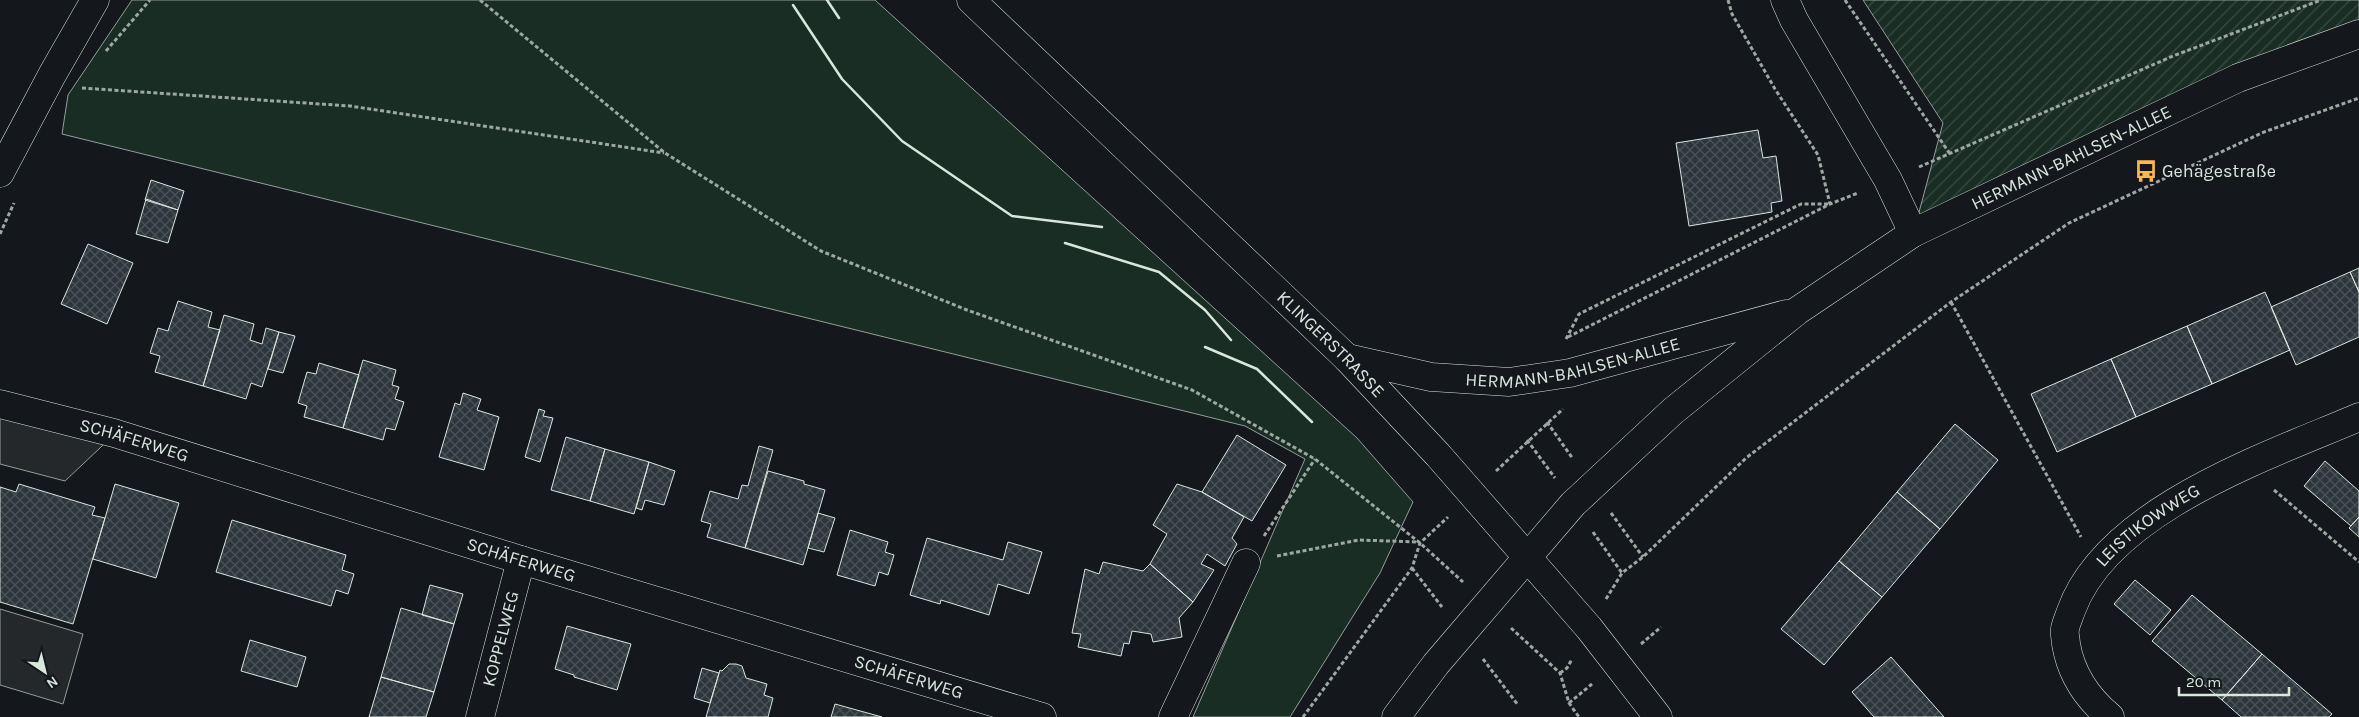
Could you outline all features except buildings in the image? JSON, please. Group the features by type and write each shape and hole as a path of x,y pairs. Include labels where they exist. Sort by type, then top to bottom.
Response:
{"main road":[{"path":"0,173 52,74 95,0"},
{"name":"KLINGERSTRASSE","path":"971,0 1347,358 1438,455 1589,628 1658,717"},
{"path":"1785,0 1794,20 1888,180 1913,233"},
{"name":"HERMANN-BAHLSEN-ALLEE","path":"1396,717 1436,664 1573,504 1673,411 1797,311 1913,233 2238,78 2359,34"},
{"name":"HERMANN-BAHLSEN-ALLEE","path":"1347,358 1431,377 1509,382 1570,373 1797,311"},
{"name":"SCHÄFERWEG","path":"0,404 114,433 521,560 1042,717"},
{"name":"LEISTIKOWWEG","path":"2110,717 2083,690 2070,665 2064,630 2076,597 2097,566 2128,536 2160,512 2206,484 2359,417"},
{"name":"KOPPELWEG","path":"480,717 521,560"},
{"path":"1172,717 1246,563"}],"path":[{"path":"100,58 150,0"},
{"path":"480,0 664,153 821,251 966,310 1192,390 1315,459 1420,542 1560,673 1569,703 1579,717"},
{"path":"1728,0 1732,14 1770,80 1818,154 1830,204"},
{"path":"1845,0 1950,154"},
{"path":"1888,180 2173,56 2321,0"},
{"path":"75,88 350,106 664,153"},
{"path":"1567,406 1528,440 1622,573 1643,557 1746,458 1951,302 2069,223 2264,132 2359,98"},
{"path":"1801,204 1830,204 1566,338 1579,314 1801,204"},
{"path":"1951,302 2097,566"},
{"path":"1246,563 1315,459"},
{"path":"2253,462 2260,478 2359,562"},
{"path":"1246,563 1359,540 1420,542"},
{"path":"1303,717 1412,568 1420,542"}],"green space":[{"path":"132,0 875,0 1357,438 1413,502 1380,573 1290,717 1193,717 1305,459 1245,426 62,134 68,95"},
{"path":"1863,0 2359,0 2359,34 1915,227 1943,123"}],"shaded area":[{"path":"0,404 119,430 65,481 0,464"},
{"path":"0,609 83,634 63,704 0,685"}],"wall":[{"path":"827,0 839,18"},
{"path":"793,5 842,79 902,141 1012,216 1102,227"},
{"path":"1065,243 1159,272 1205,310 1231,340"},
{"path":"1205,347 1257,369 1312,422"}],"place":[{"name":"Gehägestraße","path":"2146,171"}]}
